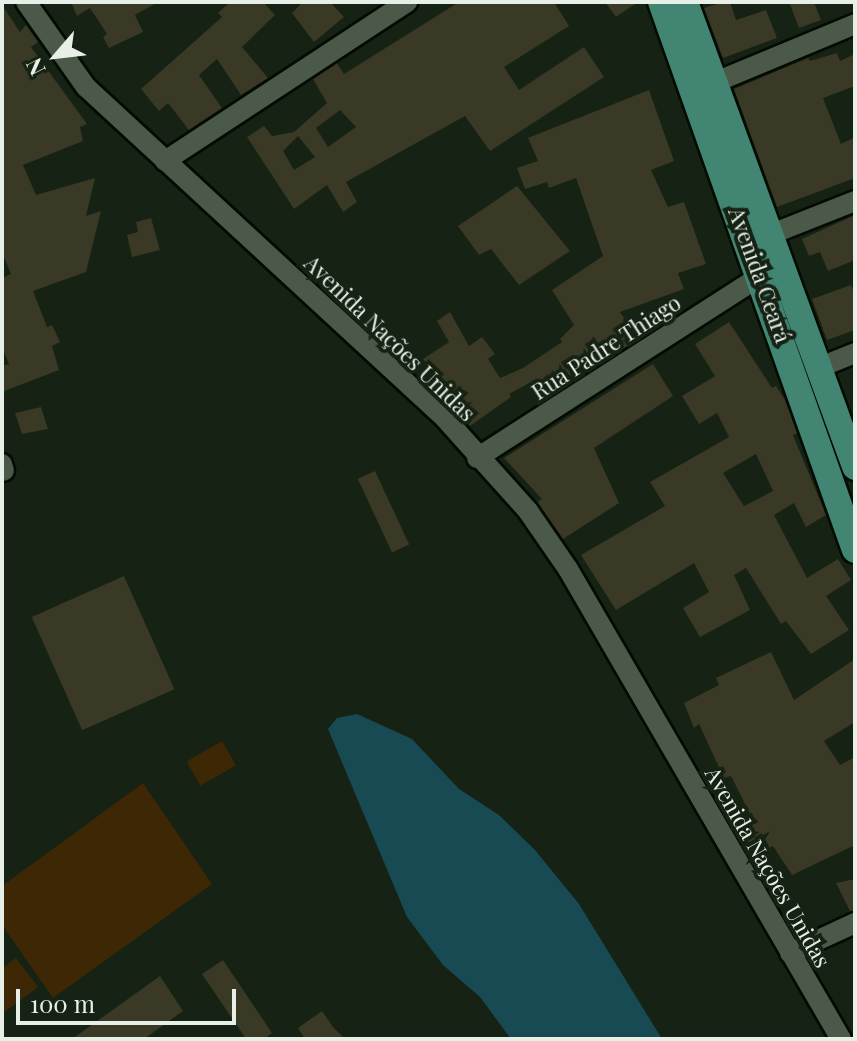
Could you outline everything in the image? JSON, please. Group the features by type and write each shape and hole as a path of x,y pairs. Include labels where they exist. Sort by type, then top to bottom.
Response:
{"main road":[{"name":"Avenida Ceará","path":"661,2 761,276 855,550"},
{"name":"Avenida Ceará","path":"685,2 855,467"}],"street":[{"name":"Avenida Nações Unidas","path":"26,2 86,87 442,415 477,458 528,511 568,569 841,1039"},
{"path":"165,161 407,2"},
{"path":"716,82 855,24"},
{"path":"769,235 855,201"},
{"name":"Rua Padre Thiago","path":"477,458 761,276"},
{"path":"818,368 855,353"},
{"path":"790,953 855,923"}],"shaded area":[{"path":"222,741 236,765 200,786 186,762"},
{"path":"143,783 212,884 53,998 2,925 2,886"},
{"path":"16,958 38,987 2,1014 2,968"}],"water":[{"path":"357,714 412,739 459,789 499,815 535,850 579,904 662,1039 511,1039 480,997 443,965 407,917 328,729 337,718"}],"building":[{"path":"71,2 158,2 135,15 143,32 109,48 103,37 107,34 90,8 77,16"},
{"path":"230,2 263,2 275,15 242,47 268,78 241,95 217,59 199,75 222,108 189,130 168,103 159,111 141,89 222,17 218,13"},
{"path":"303,2 330,2 344,17 314,42 292,13"},
{"path":"459,2 554,2 569,26 504,67 519,90 584,47 604,77 490,151 465,116 346,182 357,202 343,212 327,185 294,209 247,137 264,126 272,136 294,132 327,103 313,79 337,63 344,74","holes":["340,110 356,127 328,147 316,128","298,136 315,157 294,170 283,151"]},
{"path":"605,2 638,2 616,17"},
{"path":"730,2 736,20 766,10 777,38 723,58 704,8"},
{"path":"789,2 814,2 821,20 799,28"},
{"path":"2,5 20,32 26,25 38,42 31,47 87,124 80,127 83,141 23,165 36,195 95,178 86,216 101,211 86,272 33,291 47,327 52,325 60,342 52,346 59,370 2,392 2,366 9,364 2,347 2,278 11,274 2,252"},
{"path":"837,53 840,61 855,54 855,86 823,98 841,144 855,137 855,178 777,207 734,89 808,58 810,61"},
{"path":"649,90 674,161 651,170 668,207 684,202 706,264 678,273 684,289 620,312 639,339 544,396 535,380 509,394 511,397 470,426 420,361 449,342 437,321 450,312 469,346 482,337 495,354 488,359 500,378 523,368 562,342 560,339 574,325 552,290 603,256 576,178 549,188 547,182 525,189 517,168 538,161 528,138"},
{"path":"517,186 570,251 519,285 491,249 479,255 458,226"},
{"path":"855,215 855,260 828,271 820,252 809,256 802,239"},
{"path":"151,218 160,250 132,257 127,235 138,232 136,222"},
{"path":"851,285 855,295 855,330 827,340 812,299"},
{"path":"729,322 772,388 776,386 785,400 797,433 793,435 826,515 806,527 794,503 774,515 807,578 838,559 851,580 826,596 849,630 811,654 786,621 781,624 746,568 734,575 750,610 700,637 683,608 709,592 694,563 616,610 581,555 665,506 650,482 729,437 717,413 699,424 682,396 715,376 695,344","holes":["756,454 773,491 744,506 723,473"]},
{"path":"653,364 673,396 594,448 619,503 563,539 537,502 542,499 504,458"},
{"path":"41,407 48,429 22,434 15,413"},
{"path":"375,471 409,544 392,552 358,479"},
{"path":"124,576 174,689 82,730 32,617"},
{"path":"771,652 794,700 855,659 855,722 824,741 840,765 855,757 855,845 792,875 773,846 754,856 738,831 754,822 731,776 724,778 699,724 694,728 684,703 719,685 716,678"},
{"path":"855,879 855,910 850,911 836,883"},
{"path":"223,960 272,1033 264,1039 246,1039 202,974"},
{"path":"160,976 183,1011 144,1039 72,1039"},
{"path":"322,1011 345,1039 305,1039 298,1028"}]}
